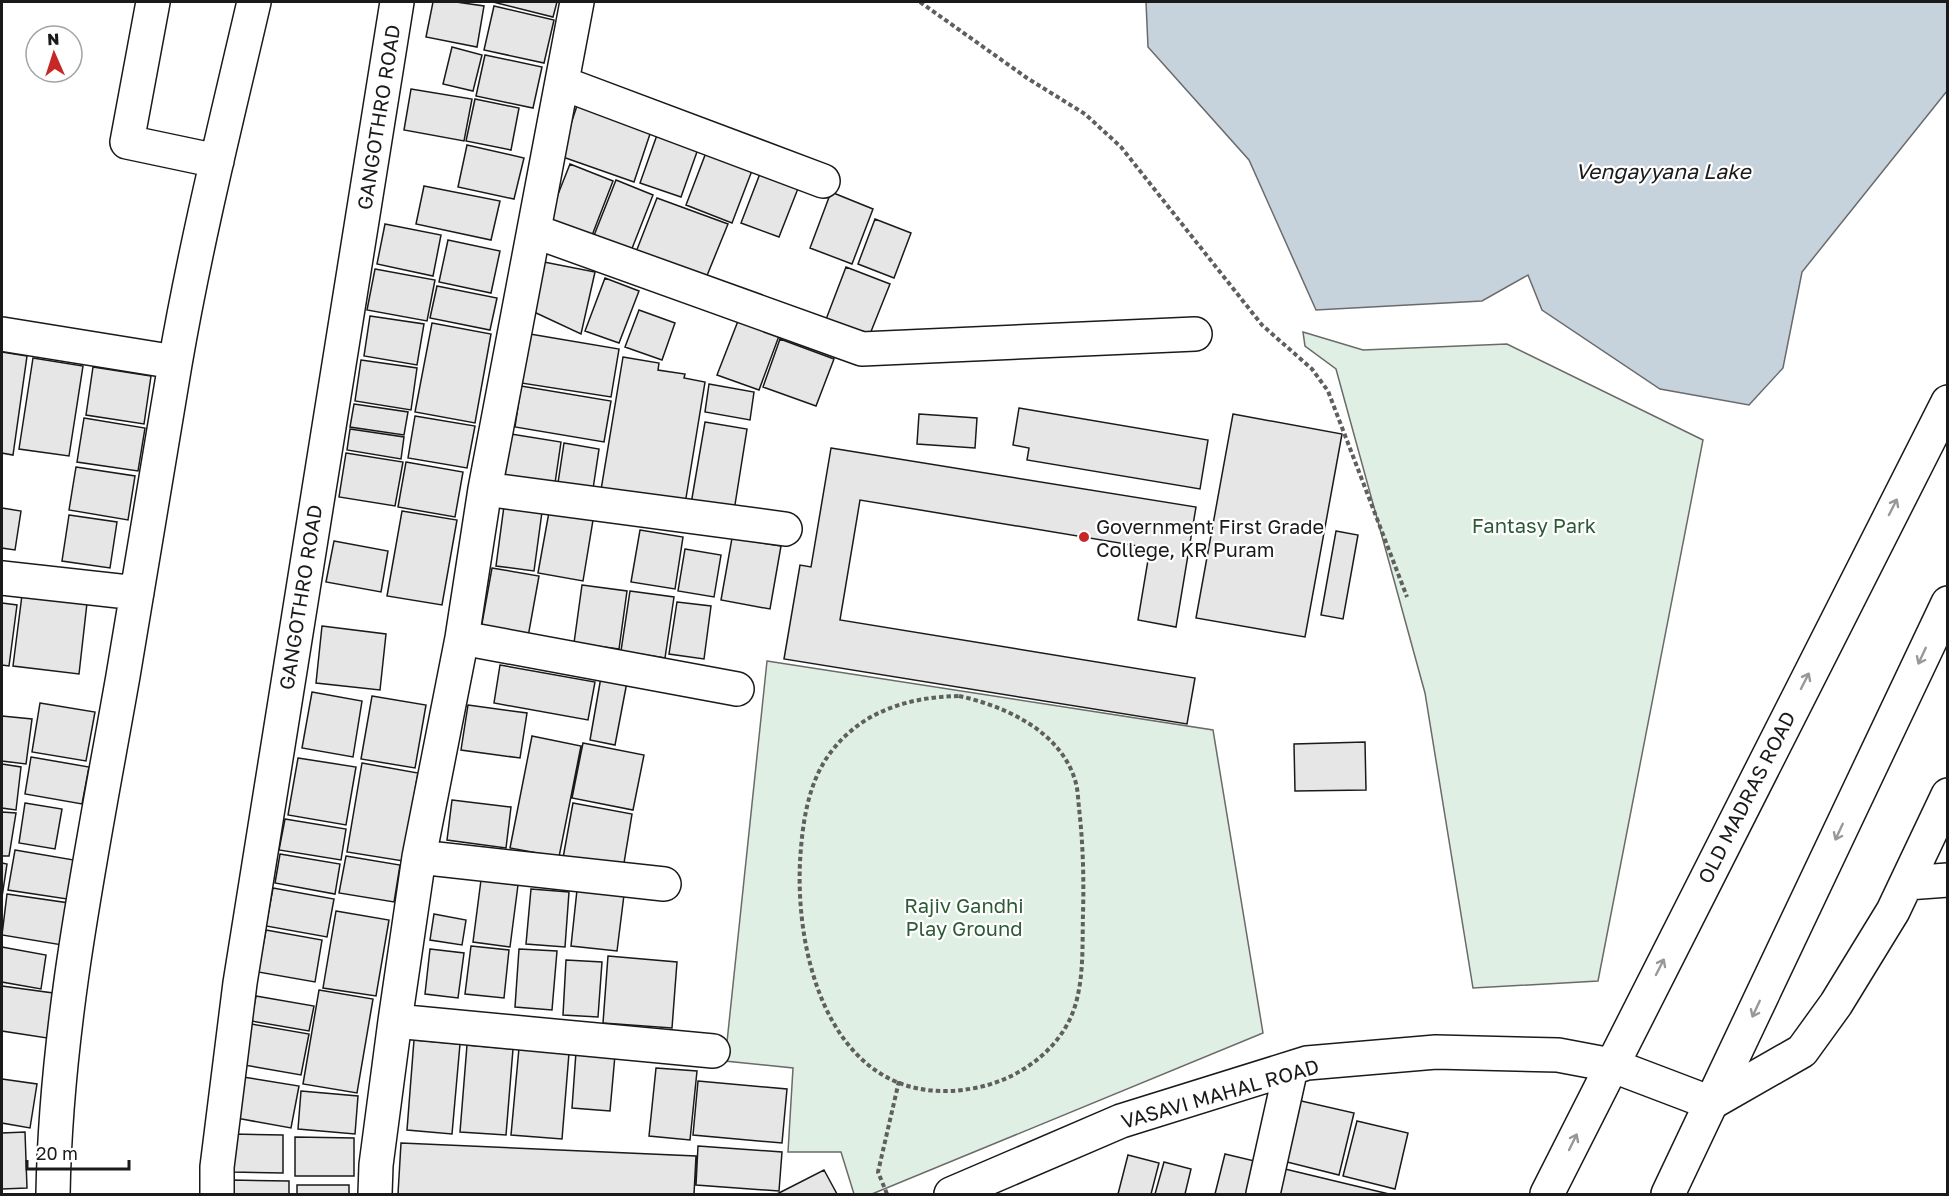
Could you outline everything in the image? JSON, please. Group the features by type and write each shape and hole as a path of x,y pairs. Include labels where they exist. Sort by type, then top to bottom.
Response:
{"main road":[{"path":"153,2 127,142 217,161"},
{"path":"53,1194 54,1136 75,955 175,362 217,161 254,2"},
{"name":"GANGOTHRO ROAD","path":"216,1194 217,1167 240,984 397,2"},
{"path":"375,1194 376,1165 419,857 462,638 485,489 578,2"},
{"path":"562,83 823,181"},
{"path":"534,231 862,349 1195,334"},
{"path":"2,334 175,362"},
{"name":"OLD MADRAS ROAD","path":"1548,1194 1947,402"},
{"path":"485,489 784,529"},
{"path":"2,578 137,593"},
{"path":"1668,1194 1947,603"},
{"path":"462,638 736,689"},
{"path":"1711,1103 1802,1051 1836,1004 1893,911 1947,795"},
{"path":"419,857 664,884"},
{"path":"1906,883 1947,880"},
{"path":"395,1021 713,1051"},
{"name":"VASAVI MAHAL ROAD","path":"951,1194 1121,1121 1307,1063 1436,1052 1558,1056 1611,1065 1711,1103"},
{"path":"1263,1194 1291,1068"}],"path":[{"path":"920,2 1027,78 1085,114 1122,147 1262,325 1312,369 1328,391 1407,597"},
{"path":"959,696 983,701 1029,723 1048,739 1064,759 1076,781 1084,887 1077,1005 1051,1047 1033,1063 1011,1076 988,1085 964,1090 939,1091 899,1081 867,1064 848,1046 832,1025 821,1002 808,961 801,919 801,843 815,778 828,756 844,737 863,721 885,709 909,701 959,696"},
{"path":"887,1194 878,1172 899,1081"}],"green space":[{"name":"Fantasy Park","path":"1303,332 1363,350 1507,344 1703,440 1598,981 1473,988 1425,693 1336,369 1305,346"},
{"name":"Rajiv Gandhi Play Ground","path":"767,661 1213,730 1263,1033 872,1194 854,1194 841,1152 788,1152 793,1068 725,1061"}],"water":[{"name":"Vengayyana Lake","path":"1146,2 1947,2 1947,91 1802,272 1783,368 1749,405 1660,389 1542,310 1528,275 1482,301 1316,310 1249,160 1148,47"}],"building":[{"path":"433,2 484,6 477,47 426,37"},
{"path":"493,2 557,2 553,17"},
{"path":"494,6 554,20 544,63 484,50"},
{"path":"452,47 482,55 473,91 443,84"},
{"path":"485,55 542,67 533,108 476,96"},
{"path":"411,89 472,99 464,141 404,130"},
{"path":"475,99 519,108 511,150 466,141"},
{"path":"579,100 653,125 634,182 560,156"},
{"path":"657,135 698,149 681,197 640,183"},
{"path":"467,145 524,158 514,199 458,187"},
{"path":"707,150 753,168 732,223 686,205"},
{"path":"570,164 613,181 591,238 547,222"},
{"path":"761,171 799,186 779,237 741,223"},
{"path":"616,180 653,195 631,251 593,238"},
{"path":"424,186 500,201 491,240 416,224"},
{"path":"831,192 873,209 852,264 810,248"},
{"path":"657,198 728,224 706,278 636,252"},
{"path":"875,219 911,233 894,278 858,264"},
{"path":"385,224 441,235 433,276 377,264"},
{"path":"448,240 500,251 491,293 439,282"},
{"path":"544,262 595,272 581,334 534,312"},
{"path":"846,267 890,284 868,339 825,322"},
{"path":"375,269 435,280 427,321 367,310"},
{"path":"605,278 639,291 619,343 585,331"},
{"path":"437,286 497,298 490,330 430,318"},
{"path":"639,310 675,323 662,360 625,347"},
{"path":"370,316 424,324 417,365 364,356"},
{"path":"738,321 779,336 759,390 717,375"},
{"path":"432,323 491,334 475,423 415,412"},
{"path":"530,334 619,349 611,397 521,383"},
{"path":"780,339 834,359 816,406 763,387"},
{"path":"2,352 27,356 13,455 2,453"},
{"path":"623,357 659,363 658,370 685,374 684,378 705,382 685,504 601,490"},
{"path":"33,358 83,366 69,456 19,449"},
{"path":"361,360 417,368 411,410 355,401"},
{"path":"93,367 151,376 144,424 86,415"},
{"path":"709,384 754,392 750,420 705,412"},
{"path":"521,386 611,401 604,442 515,427"},
{"path":"354,404 408,412 404,435 350,427"},
{"path":"1019,408 1208,440 1200,489 1027,460 1029,448 1013,445"},
{"path":"919,414 977,418 975,448 917,444"},
{"path":"1233,414 1342,434 1305,637 1196,618"},
{"path":"415,416 475,426 467,468 408,458"},
{"path":"84,418 145,428 138,471 77,462"},
{"path":"705,422 747,429 734,511 691,504"},
{"path":"350,429 404,437 401,459 347,450"},
{"path":"511,434 561,442 555,483 504,475"},
{"path":"564,443 599,449 593,489 558,483"},
{"path":"831,448 1196,507 1176,627 1138,620 1150,548 860,500 840,620 1195,678 1187,724 784,659 800,565 811,567"},
{"path":"346,453 403,462 395,506 339,497"},
{"path":"406,462 463,472 455,517 398,507"},
{"path":"76,467 135,476 128,520 69,510"},
{"path":"504,506 542,512 534,571 496,566"},
{"path":"2,508 21,511 15,550 2,548"},
{"path":"402,511 457,520 442,605 387,596"},
{"path":"549,512 593,520 583,581 538,573"},
{"path":"69,515 117,522 110,568 62,561"},
{"path":"640,530 683,537 675,589 631,582"},
{"path":"1336,531 1358,535 1343,619 1321,615"},
{"path":"732,538 781,546 770,609 721,600"},
{"path":"334,541 388,551 381,592 326,582"},
{"path":"685,549 721,555 714,597 678,591"},
{"path":"492,568 539,576 528,637 481,629"},
{"path":"582,585 627,591 619,649 574,643"},
{"path":"630,591 674,597 665,658 621,651"},
{"path":"22,595 87,603 79,674 13,666"},
{"path":"677,602 711,606 704,659 669,654"},
{"path":"2,603 17,605 9,666 2,665"},
{"path":"322,626 386,634 380,690 316,683"},
{"path":"500,665 595,682 588,720 494,703"},
{"path":"601,677 627,682 615,745 590,740"},
{"path":"312,692 362,701 353,757 302,748"},
{"path":"372,696 426,705 415,768 361,759"},
{"path":"40,703 95,712 86,761 32,752"},
{"path":"468,705 527,713 520,758 461,750"},
{"path":"2,716 32,719 26,764 2,761"},
{"path":"532,736 581,746 559,857 510,848"},
{"path":"1365,742 1366,790 1295,791 1294,744"},
{"path":"583,743 644,755 633,810 572,798"},
{"path":"31,757 89,767 82,804 25,794"},
{"path":"298,758 356,767 346,825 288,815"},
{"path":"362,763 418,773 403,861 347,852"},
{"path":"2,764 21,767 16,810 2,808"},
{"path":"452,800 511,807 506,848 447,840"},
{"path":"25,803 62,809 55,849 19,843"},
{"path":"573,803 632,814 623,869 563,858"},
{"path":"2,812 16,813 9,856 2,856"},
{"path":"285,819 346,829 341,860 279,850"},
{"path":"15,850 74,860 67,899 8,890"},
{"path":"280,854 340,864 335,894 275,883"},
{"path":"346,856 400,865 394,902 339,893"},
{"path":"2,863 7,864 2,897"},
{"path":"481,880 518,885 510,947 473,942"},
{"path":"273,888 334,899 327,937 266,926"},
{"path":"531,889 569,892 565,947 526,944"},
{"path":"577,890 624,895 617,951 571,946"},
{"path":"7,894 69,903 62,945 2,935"},
{"path":"336,911 389,920 376,996 323,988"},
{"path":"434,914 466,920 462,945 430,940"},
{"path":"266,930 322,940 315,982 258,972"},
{"path":"471,946 509,950 504,998 465,994"},
{"path":"2,947 46,955 41,989 2,982"},
{"path":"430,949 464,953 458,998 425,994"},
{"path":"519,949 557,951 552,1010 515,1007"},
{"path":"608,956 677,962 672,1028 603,1023"},
{"path":"566,960 602,962 598,1017 563,1015"},
{"path":"2,986 53,993 47,1038 2,1031"},
{"path":"319,990 373,999 357,1093 303,1084"},
{"path":"256,996 314,1006 309,1031 251,1021"},
{"path":"251,1024 309,1034 301,1075 244,1065"},
{"path":"414,1040 460,1044 452,1134 407,1130"},
{"path":"467,1045 513,1049 506,1135 460,1132"},
{"path":"519,1048 569,1053 562,1139 511,1135"},
{"path":"576,1052 615,1055 610,1111 572,1108"},
{"path":"656,1068 697,1071 690,1140 649,1136"},
{"path":"243,1077 299,1086 291,1128 236,1118"},
{"path":"2,1079 37,1084 30,1128 2,1123"},
{"path":"698,1081 787,1089 782,1143 693,1135"},
{"path":"301,1091 358,1096 355,1134 298,1129"},
{"path":"1297,1100 1354,1113 1339,1175 1283,1161"},
{"path":"1357,1121 1408,1133 1395,1189 1343,1176"},
{"path":"25,1132 27,1188 2,1189 2,1133"},
{"path":"231,1134 283,1135 283,1173 231,1172"},
{"path":"295,1137 354,1138 354,1176 295,1176"},
{"path":"401,1143 696,1156 694,1194 398,1194"},
{"path":"698,1146 782,1152 779,1191 696,1185"},
{"path":"1225,1154 1263,1163 1256,1194 1215,1194"},
{"path":"1128,1155 1159,1163 1151,1194 1118,1194"},
{"path":"1164,1162 1191,1169 1185,1194 1155,1194"},
{"path":"1285,1169 1389,1194 1278,1194"},
{"path":"824,1170 837,1194 777,1194"},
{"path":"231,1180 289,1181 289,1194 231,1194"},
{"path":"297,1185 349,1185 349,1194 297,1194"}],"place":[{"name":"Government First Grade College, KR Puram","path":"1084,537"}]}
